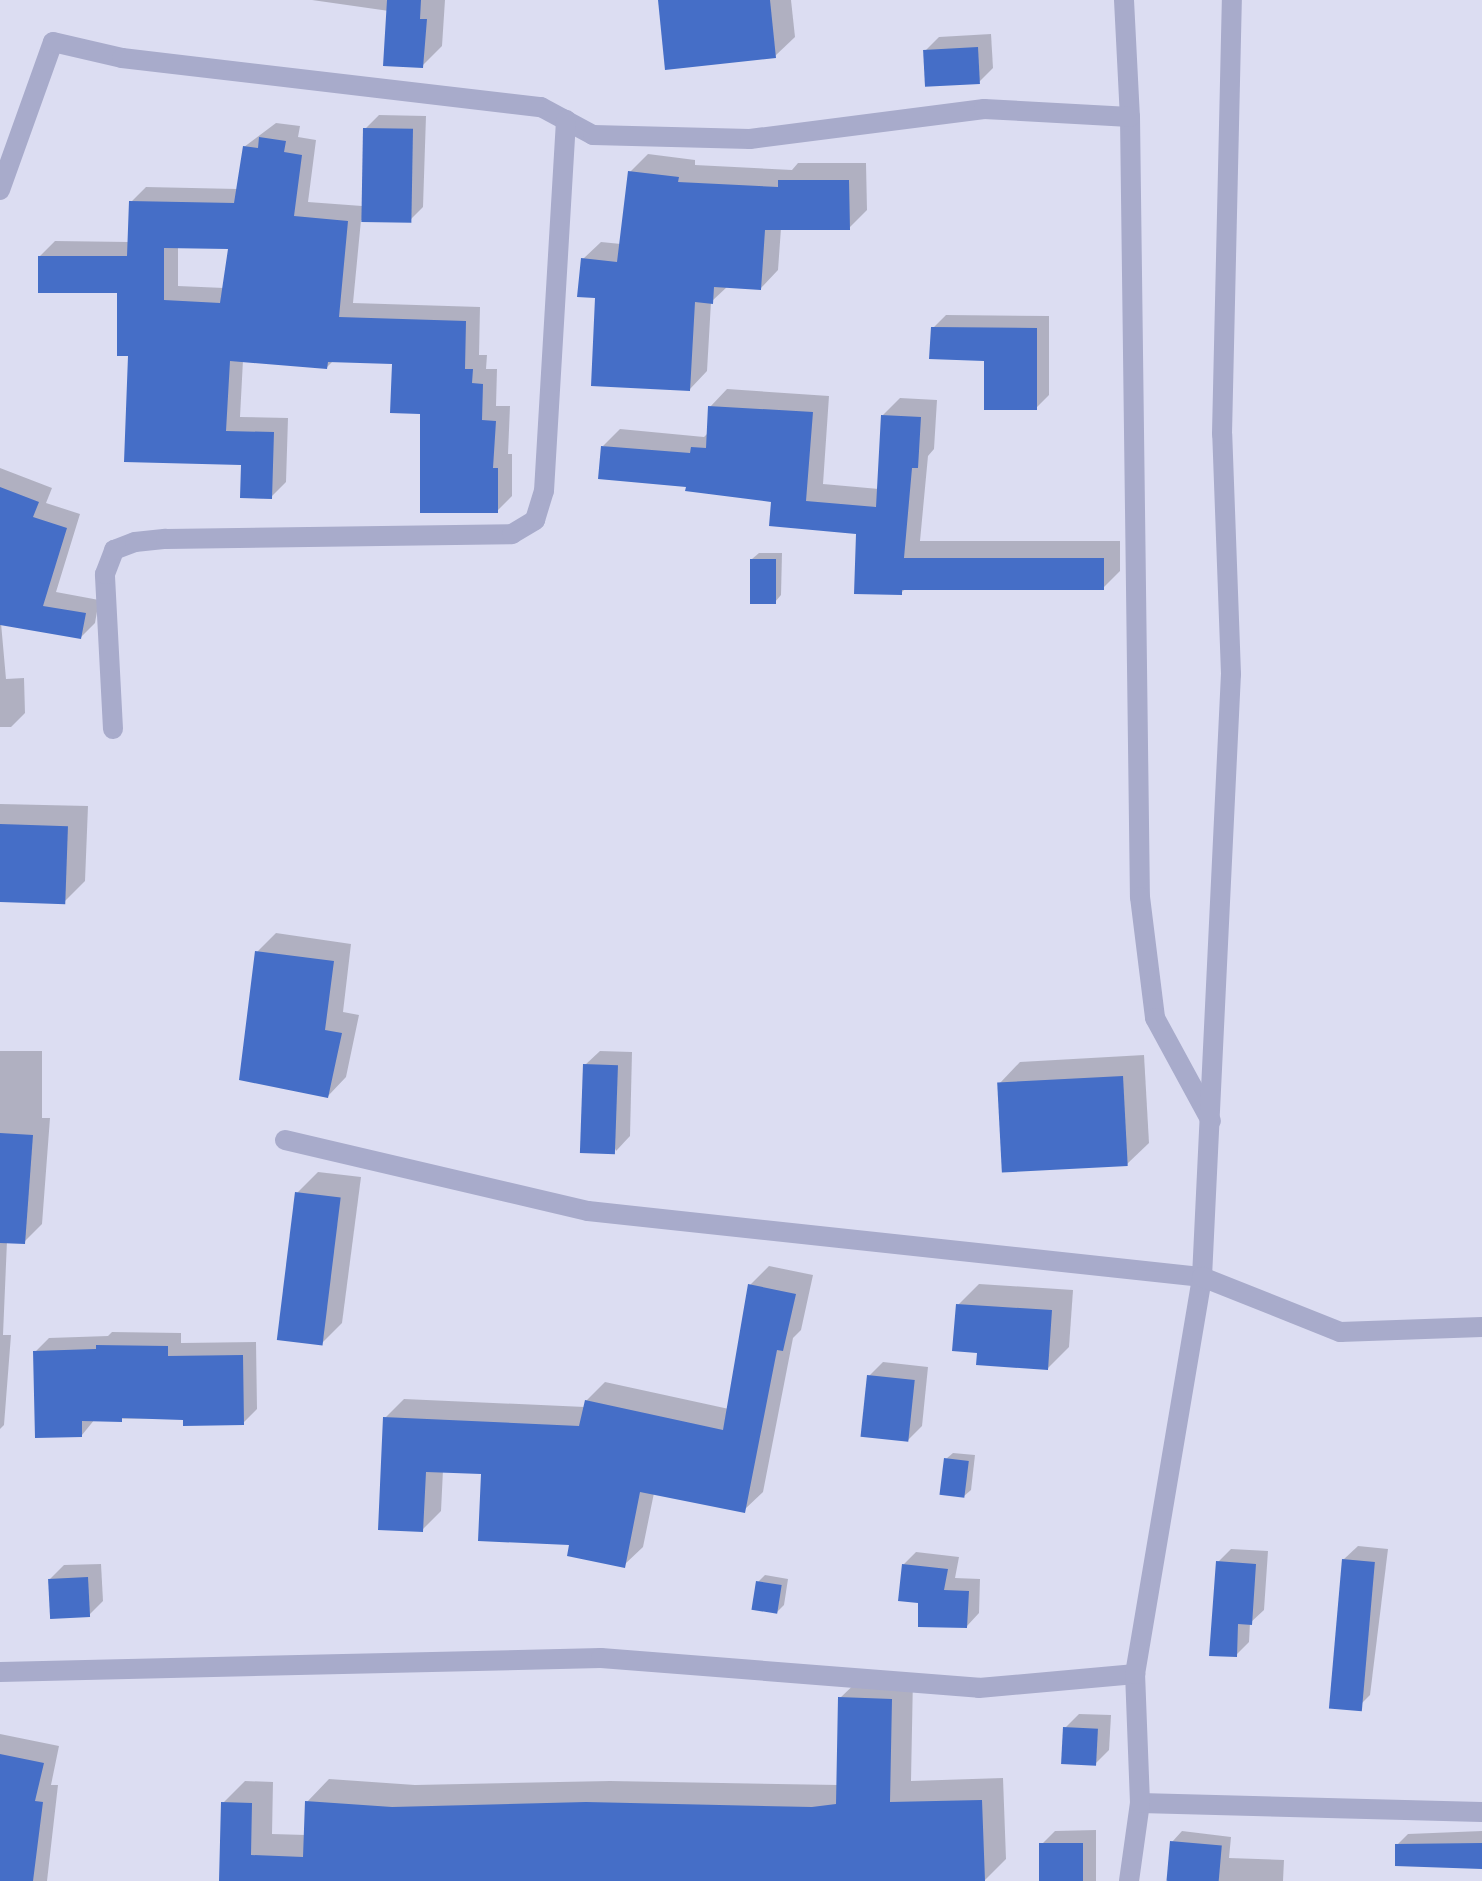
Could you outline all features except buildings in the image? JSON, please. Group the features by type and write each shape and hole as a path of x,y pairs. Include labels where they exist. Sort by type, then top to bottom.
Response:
{"street":[{"path":"1124,0 1130,117 1140,897 1155,1018 1211,1122"},
{"path":"1129,1881 1140,1803 1135,1674 1202,1277 1211,1122 1231,674 1222,434 1232,0"},
{"path":"0,190 53,42 122,58 541,107 593,135 750,139 984,109 1130,117"},
{"path":"113,729 105,574 114,550 135,542 166,539 512,534 535,520 544,491 566,120"},
{"path":"285,1140 588,1211 1202,1277 1340,1332 1482,1327"},
{"path":"0,1672 601,1658 979,1688 1135,1674"},
{"path":"1140,1803 1482,1812"}]}
